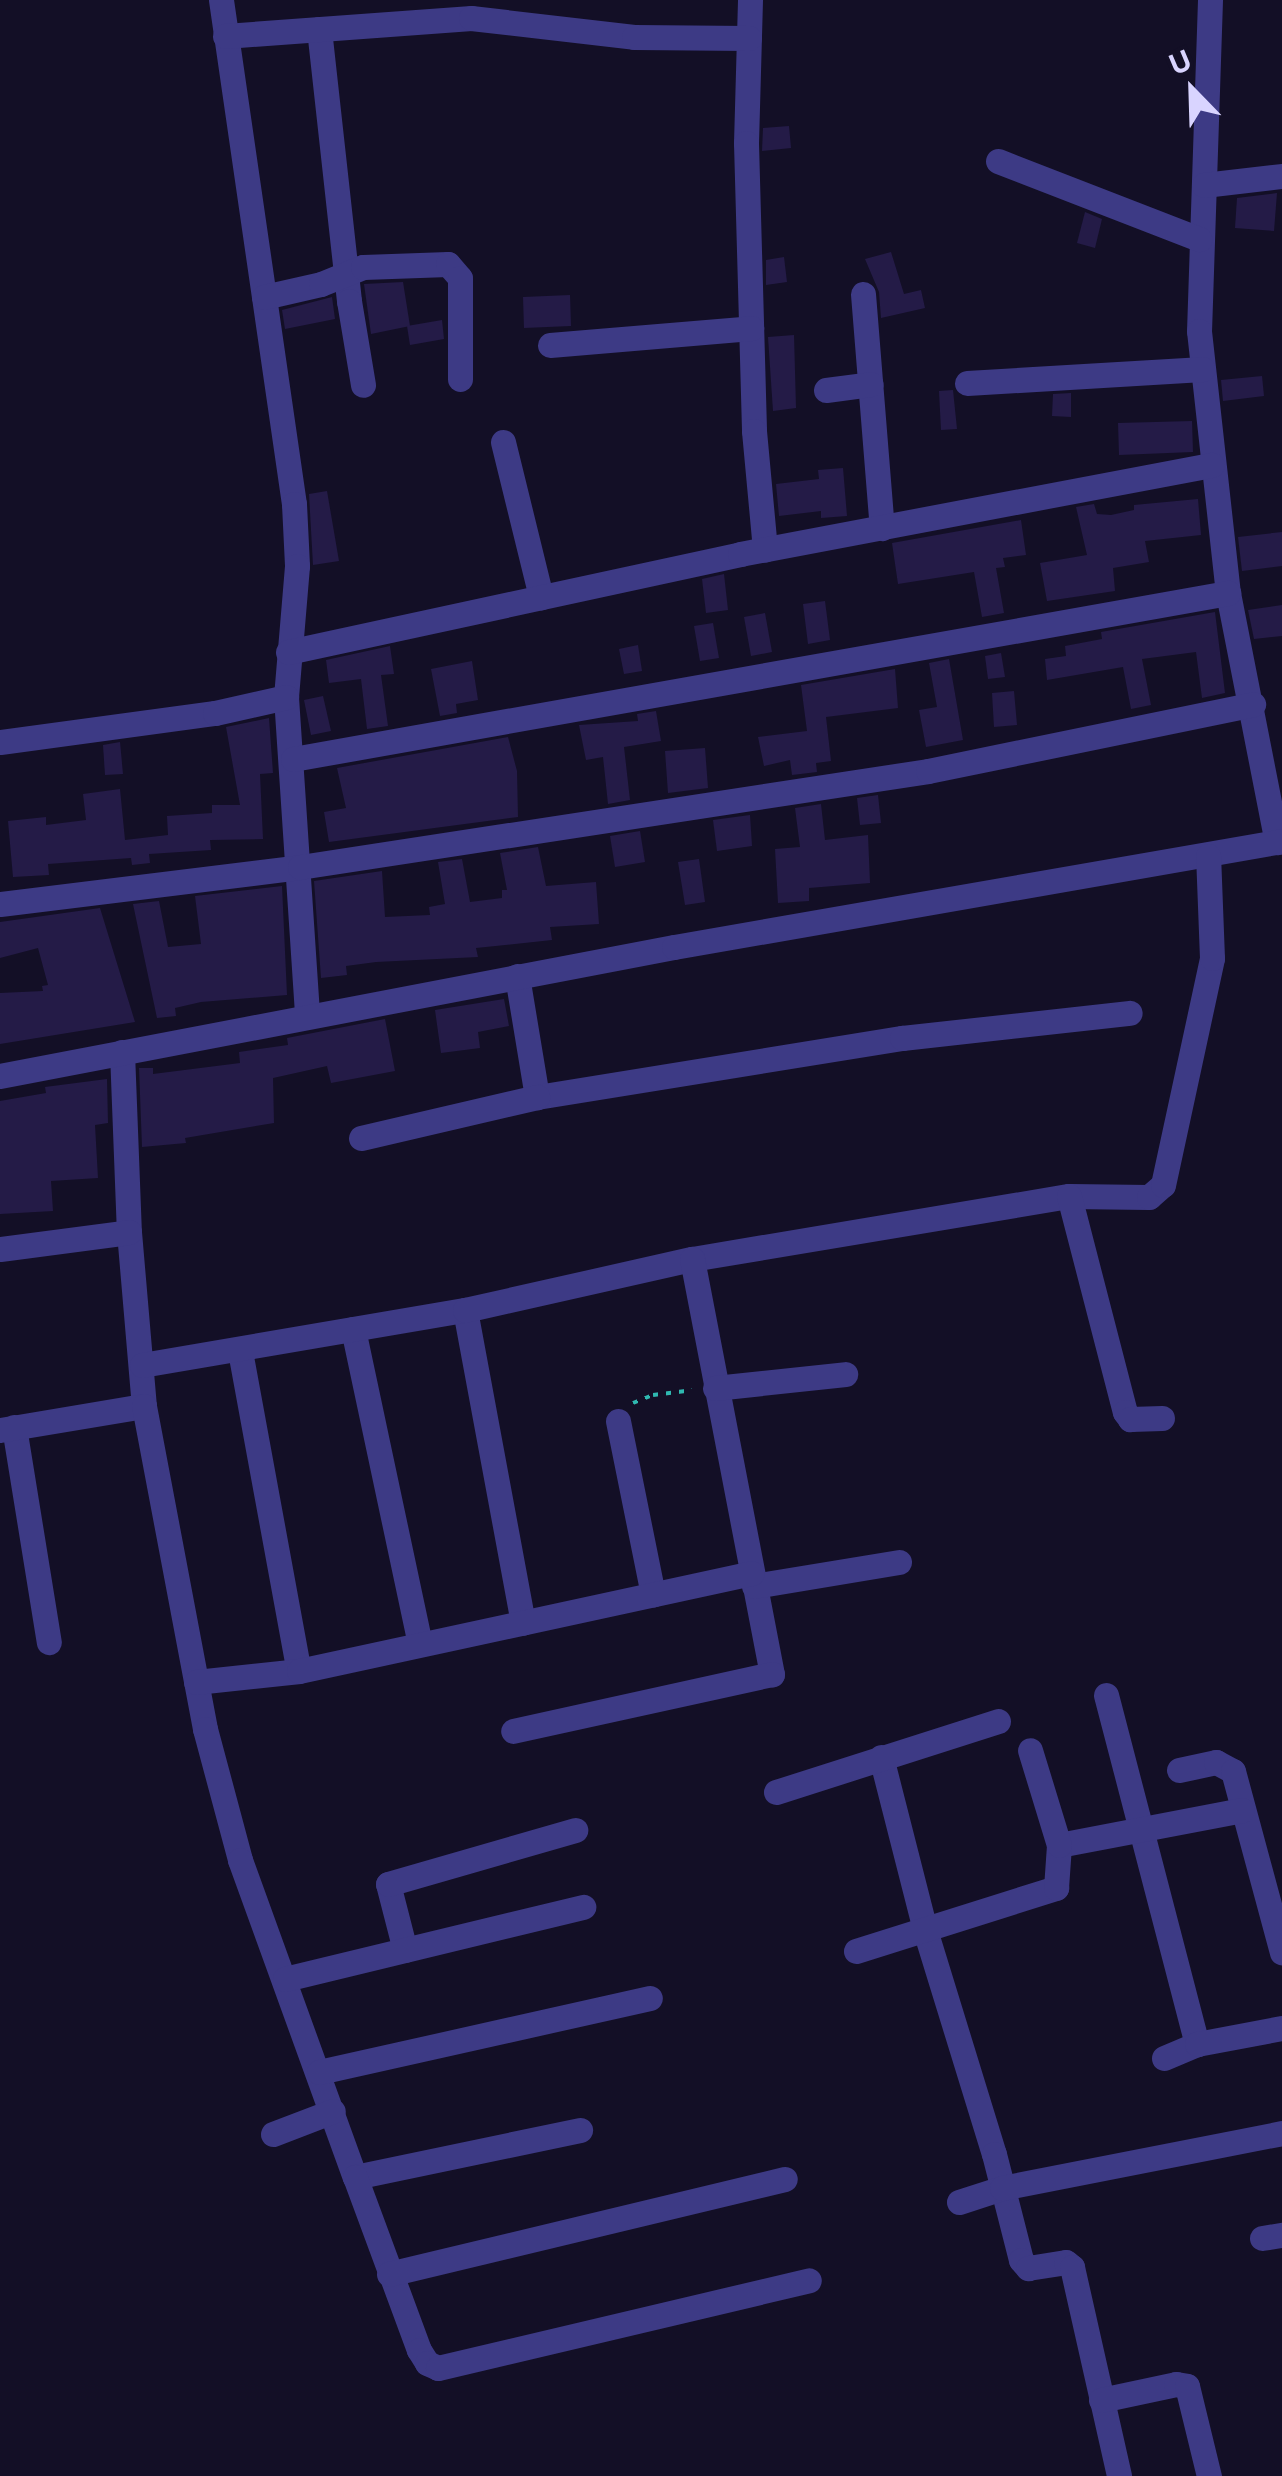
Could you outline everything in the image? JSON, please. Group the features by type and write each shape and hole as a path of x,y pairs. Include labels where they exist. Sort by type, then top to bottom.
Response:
{"street":[{"path":"221,0 294,504 297,566 286,697 307,1015"},
{"path":"750,0 746,143 751,328 765,550"},
{"path":"0,1076 517,976 1280,842 1228,594 1203,370 1199,239 1210,0"},
{"path":"225,36 471,18 620,36 749,38"},
{"path":"320,29 363,384"},
{"path":"998,161 1199,239"},
{"path":"1204,184 1282,176"},
{"path":"264,296 382,265 440,262 454,268 460,278 460,379"},
{"path":"863,294 882,528"},
{"path":"550,345 751,328"},
{"path":"967,384 1203,370"},
{"path":"826,390 871,384"},
{"path":"503,442 541,596"},
{"path":"288,652 765,550 1212,466"},
{"path":"293,759 1228,594"},
{"path":"0,742 214,714 286,697"},
{"path":"0,904 300,866 928,771 1252,704"},
{"path":"142,1365 464,1310 692,1260 1069,1196 1149,1198 1163,1186 1212,958 1208,856"},
{"path":"517,976 537,1097"},
{"path":"362,1138 537,1097 902,1038 1130,1013"},
{"path":"122,1052 128,1232 144,1406 196,1682 240,1860 419,2350 427,2364 438,2368 809,2280"},
{"path":"1069,1196 1125,1412 1130,1418 1162,1418"},
{"path":"0,1250 128,1232"},
{"path":"514,1731 767,1677 773,1669 692,1260"},
{"path":"464,1310 522,1623"},
{"path":"353,1329 420,1644"},
{"path":"240,1351 300,1671"},
{"path":"715,1388 845,1374"},
{"path":"49,1642 7,1429 144,1406"},
{"path":"618,1421 653,1596"},
{"path":"196,1682 300,1671 653,1596 899,1562"},
{"path":"1106,1696 1196,2044"},
{"path":"776,1792 998,1721"},
{"path":"856,1951 1056,1888 1060,1845 1030,1750"},
{"path":"881,1757 925,1930 1020,2260 1028,2268 1066,2262 1072,2267 1120,2476"},
{"path":"1180,1770 1226,1764 1233,1771 1282,1952"},
{"path":"1060,1845 1242,1810"},
{"path":"405,1950 388,1884 574,1830"},
{"path":"285,1979 583,1908"},
{"path":"319,2072 650,1998"},
{"path":"1164,2058 1196,2044 1282,2028"},
{"path":"273,2134 333,2111"},
{"path":"355,2177 580,2130"},
{"path":"959,2202 1002,2188 1282,2133"},
{"path":"390,2274 785,2179"},
{"path":"1102,2400 1176,2384 1187,2386 1209,2476"}],"path":[{"path":"618,1421 627,1406 654,1394 715,1388"}],"building":[{"path":"789,126 791,148 762,151 763,128"},
{"path":"1277,193 1274,231 1235,228 1237,198"},
{"path":"1085,212 1102,219 1095,248 1077,243"},
{"path":"891,252 904,294 921,290 925,308 881,318 879,292 865,259"},
{"path":"784,257 787,282 766,285 766,260"},
{"path":"403,282 410,326 371,334 364,284"},
{"path":"570,295 571,326 524,328 523,297"},
{"path":"332,297 335,319 285,329 282,310"},
{"path":"442,320 444,339 410,345 407,326"},
{"path":"794,335 796,408 773,411 768,337"},
{"path":"1262,376 1264,396 1223,401 1221,380"},
{"path":"953,390 957,429 941,430 939,391"},
{"path":"1071,393 1071,417 1052,416 1053,394"},
{"path":"1192,421 1193,452 1119,455 1118,423"},
{"path":"843,468 847,516 821,518 821,511 779,516 776,484 819,479 818,470"},
{"path":"327,491 339,561 313,565 309,494"},
{"path":"1198,499 1201,535 1145,541 1149,562 1113,568 1115,591 1047,601 1040,563 1087,555 1076,507 1094,504 1097,514 1111,515 1134,510 1134,505"},
{"path":"1021,520 1026,555 1003,558 1005,567 996,568 1004,613 982,617 974,572 898,584 892,543"},
{"path":"1282,532 1282,566 1242,571 1238,537"},
{"path":"724,574 728,610 706,613 702,579"},
{"path":"825,601 830,640 808,644 803,604"},
{"path":"1282,605 1282,636 1254,639 1248,610"},
{"path":"1215,612 1225,693 1202,698 1196,652 1142,659 1151,705 1131,709 1123,667 1047,680 1045,659 1066,656 1065,646 1102,639 1101,632"},
{"path":"765,613 772,652 751,656 744,617"},
{"path":"713,623 719,658 700,661 694,626"},
{"path":"638,645 642,671 624,674 619,649"},
{"path":"390,646 394,674 381,675 388,726 367,729 361,679 329,683 326,660"},
{"path":"1001,653 1005,677 988,679 985,656"},
{"path":"949,659 963,740 926,747 919,710 937,707 929,663"},
{"path":"472,661 478,700 456,704 457,713 440,716 431,669"},
{"path":"895,669 898,708 826,717 831,761 816,763 817,772 792,775 790,760 764,766 758,737 807,731 801,685"},
{"path":"1014,691 1017,725 994,727 992,693"},
{"path":"323,696 331,731 311,735 304,700"},
{"path":"656,711 661,741 624,747 630,800 608,804 603,757 586,760 579,725 638,721 637,714"},
{"path":"269,718 273,773 260,774 263,839 210,840 211,850 149,854 150,863 132,865 131,858 48,864 49,875 13,877 8,821 46,817 46,825 86,820 83,794 120,789 125,840 168,835 167,816 212,813 212,805 240,805 226,727"},
{"path":"508,737 517,771 518,817 329,842 324,812 346,808 337,768"},
{"path":"120,742 123,774 105,775 103,745"},
{"path":"705,748 708,788 668,793 665,751"},
{"path":"878,795 881,823 860,825 857,798"},
{"path":"821,804 825,840 868,835 870,883 809,888 809,901 778,903 775,849 800,847 795,808"},
{"path":"750,815 752,846 717,851 713,820"},
{"path":"640,831 645,862 615,867 610,836"},
{"path":"538,847 546,886 596,882 599,924 550,927 552,940 476,948 478,957 346,966 347,975 321,978 314,881 382,871 385,917 430,915 429,907 445,904 438,862 462,859 470,902 502,898 502,890 507,890 500,853"},
{"path":"699,859 705,902 685,905 678,862"},
{"path":"282,886 287,995 201,1002 175,1008 176,1016 157,1018 133,904 159,901 168,947 201,944 195,896"},
{"path":"100,908 135,1022 0,1044 0,993 43,991 42,986 48,985 38,948 0,958 0,922"},
{"path":"504,999 509,1026 478,1032 480,1048 441,1053 435,1010"},
{"path":"385,1019 395,1071 331,1083 327,1066 273,1078 274,1123 185,1138 186,1143 142,1147 139,1068 153,1068 153,1074 240,1063 239,1052 288,1045 287,1038"},
{"path":"107,1079 108,1123 95,1125 98,1178 51,1181 53,1211 0,1214 0,1101 46,1093 45,1087"}]}
